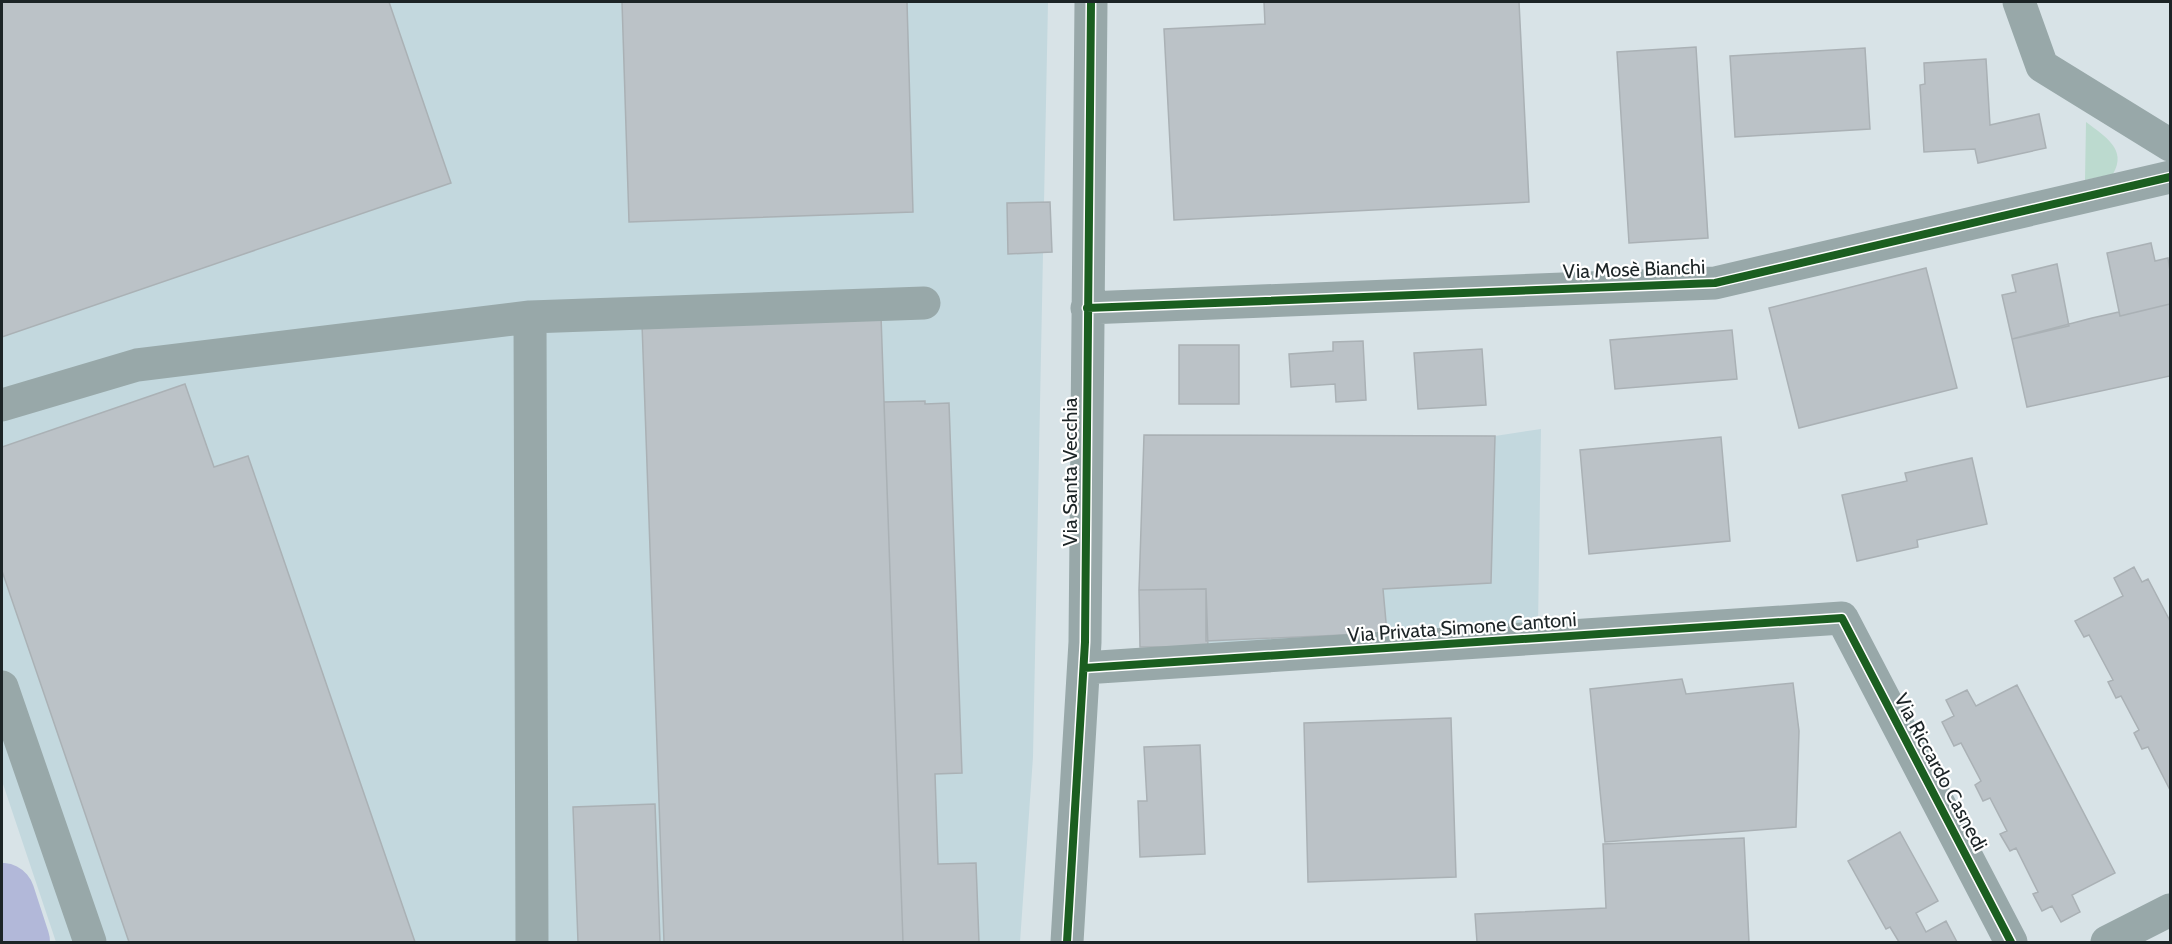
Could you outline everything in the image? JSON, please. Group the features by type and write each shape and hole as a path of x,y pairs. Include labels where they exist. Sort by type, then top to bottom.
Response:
{"street":[{"name":"Via Santa Vecchia","path":"1067,942 1084,668 1091,2"},
{"path":"2019,2 2042,66 2170,145"},
{"name":"Via Mosè Bianchi","path":"1087,308 1715,283 2170,177"},
{"path":"2,405 137,365 530,317 924,303"},
{"path":"530,317 532,942"},
{"name":"Via Privata Simone Cantoni","path":"1084,668 1842,618"},
{"name":"Via Riccardo Casnedi","path":"1842,618 2011,942"},
{"path":"2,687 90,942"},
{"path":"2107,942 2170,910"}],"shaded area":[{"path":"2,2 1048,2 1033,757 1020,942 56,942 2,781"},
{"path":"1541,429 1538,627 1144,647 1139,590 1144,435 1495,436"}],"green space":[{"path":"2086,122 2106,138 2116,150 2117,165 2113,174 2085,180"}],"building":[{"path":"2,2 389,2 451,183 2,337"},
{"path":"622,2 907,2 913,212 629,222"},
{"path":"1264,2 1519,2 1529,202 1174,220 1164,29 1265,24"},
{"path":"1696,47 1708,238 1629,243 1617,52"},
{"path":"1865,48 1870,129 1735,137 1730,56"},
{"path":"1986,59 1990,125 2039,114 2046,148 1978,163 1975,149 1924,152 1920,85 1925,84 1924,63"},
{"path":"1050,202 1052,252 1008,254 1007,203"},
{"path":"2151,243 2155,261 2168,258 2170,304 2120,316 2107,253"},
{"path":"2057,264 2069,326 2012,339 2002,295 2016,292 2012,275"},
{"path":"1926,268 1957,388 1799,428 1769,308"},
{"path":"2170,304 2170,376 2027,407 2012,339 2119,312 2120,316"},
{"path":"881,316 903,942 664,942 642,324"},
{"path":"1732,330 1737,379 1615,389 1610,340"},
{"path":"1363,341 1366,400 1336,402 1335,384 1291,387 1289,354 1333,351 1333,342"},
{"path":"1179,345 1239,345 1239,404 1179,404"},
{"path":"1482,349 1486,405 1418,409 1414,353"},
{"path":"185,384 214,467 248,456 415,942 129,942 2,571 2,447"},
{"path":"925,401 925,404 949,403 962,773 935,774 938,864 976,863 979,942 903,942 884,402"},
{"path":"1144,435 1495,436 1491,583 1383,589 1387,633 1206,641 1206,589 1139,590"},
{"path":"1721,437 1730,541 1589,554 1580,450"},
{"path":"1972,458 1987,524 1917,540 1918,547 1857,561 1842,495 1907,481 1905,473"},
{"path":"2134,567 2142,582 2148,579 2170,621 2170,790 2148,747 2142,749 2134,733 2139,730 2121,696 2116,698 2108,682 2113,680 2089,635 2084,637 2075,621 2123,596 2114,578"},
{"path":"1206,589 1208,647 1140,647 1139,590"},
{"path":"1682,679 1686,694 1793,683 1799,731 1796,827 1605,842 1590,689"},
{"path":"2017,685 2115,873 2072,895 2080,912 2061,922 2052,906 2042,911 2033,894 2038,892 2016,848 2010,851 2000,834 2007,831 1990,798 1983,801 1975,785 1981,781 1961,743 1954,746 1942,722 1954,716 1946,700 1967,690 1976,706"},
{"path":"1451,718 1456,877 1308,882 1304,723"},
{"path":"1200,745 1205,854 1140,857 1138,801 1147,801 1144,747"},
{"path":"655,804 660,942 578,942 573,807"},
{"path":"1900,832 1938,901 1916,913 1926,932 1946,921 1957,942 1899,942 1890,927 1886,929 1848,861"},
{"path":"1744,838 1749,942 1477,942 1475,914 1606,908 1603,844"}],"waterway":[{"path":"2,896 17,942"}],"cycle path":[{"path":"1067,942 1085,642 1091,2"},
{"path":"1087,308 1715,283 2170,177"},
{"path":"1084,668 1842,618 2011,942"}]}
